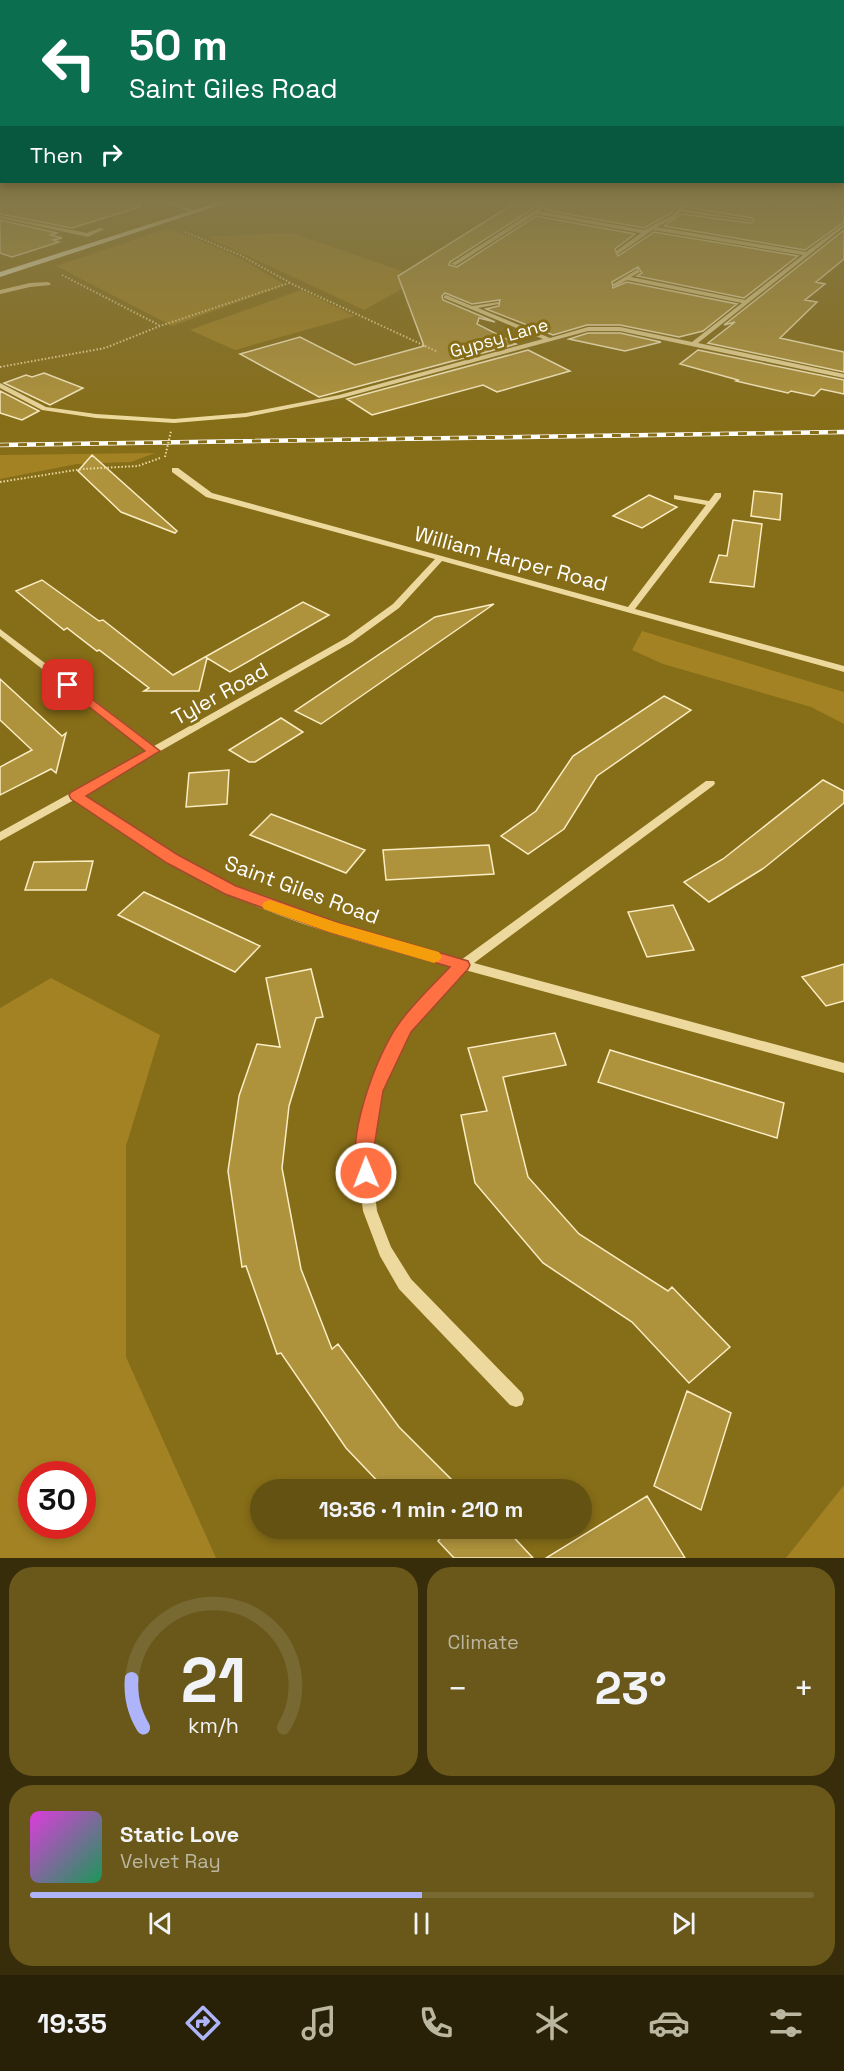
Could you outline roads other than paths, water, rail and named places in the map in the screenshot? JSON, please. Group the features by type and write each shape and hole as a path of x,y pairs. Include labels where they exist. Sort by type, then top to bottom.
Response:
{"street":[{"path":"615,285 633,274"},
{"path":"693,344 783,274"},
{"path":"626,278 747,302"},
{"path":"2,290 48,284"},
{"path":"446,297 548,339"},
{"path":"473,307 497,303"},
{"name":"Gypsy Lane","path":"0,385 44,409 96,416 174,421 246,415 340,397 588,329 612,329 844,376"},
{"name":"William Harper Road","path":"175,470 209,495 844,669"},
{"path":"629,611 718,495"},
{"path":"677,497 710,504"},
{"name":"Tyler Road","path":"0,837 349,640 396,606 441,559"},
{"path":"0,632 154,751"},
{"path":"516,1399 405,1284 385,1251 370,1211 363,1154 374,1091 405,1028 462,965 710,783"},
{"name":"Saint Giles Road","path":"76,795 173,859 230,890 334,928 844,1068"}],"railway":[{"path":"0,445 844,432"}]}
